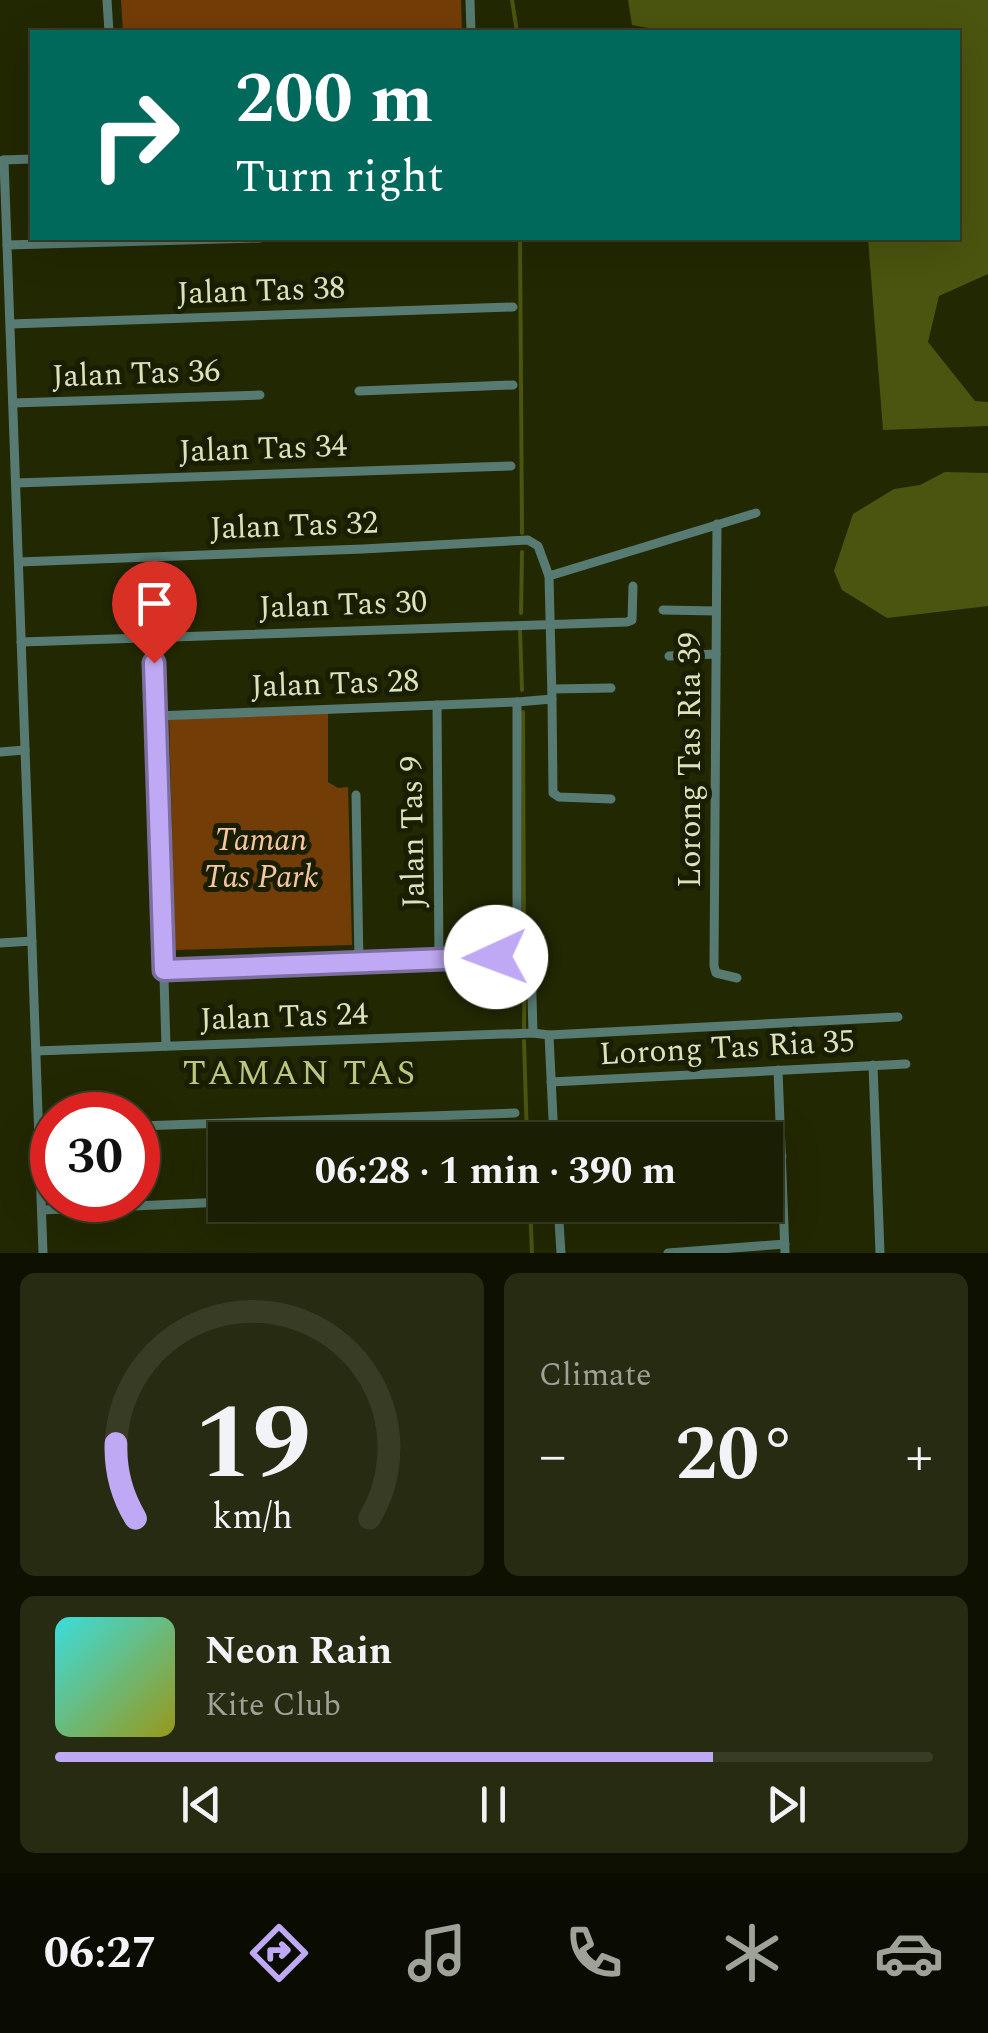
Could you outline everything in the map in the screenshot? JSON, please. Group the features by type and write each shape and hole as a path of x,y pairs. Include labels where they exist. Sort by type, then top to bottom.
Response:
{"street":[{"path":"108,0 109,30"},
{"path":"470,0 472,30"},
{"path":"30,159 2,160 38,1092"},
{"path":"7,245 188,240"},
{"name":"Jalan Tas 38","path":"10,324 513,308"},
{"path":"359,391 513,385"},
{"name":"Jalan Tas 36","path":"13,403 260,396"},
{"name":"Jalan Tas 34","path":"16,483 512,466"},
{"path":"611,799 555,796 553,792 548,576 756,513"},
{"name":"Lorong Tas Ria 39","path":"717,524 714,966 720,976 738,978"},
{"name":"Jalan Tas 32","path":"18,562 528,540 538,546 548,576"},
{"name":"Jalan Tas 30","path":"22,642 627,622 632,620 633,586"},
{"path":"663,610 716,611"},
{"path":"154,638 166,1046"},
{"path":"669,656 716,654"},
{"name":"Jalan Tas 28","path":"156,716 517,702 612,688"},
{"path":"517,702 517,956"},
{"name":"Jalan Tas 9","path":"436,705 439,960"},
{"path":"0,752 25,750"},
{"path":"356,794 359,962"},
{"path":"0,943 32,941"},
{"path":"164,970 529,956 533,1033"},
{"name":"Jalan Tas 24","path":"36,1050 549,1035 898,1017"},
{"path":"549,1035 553,1122"},
{"name":"Lorong Tas Ria 35","path":"551,1082 906,1064"},
{"path":"873,1065 880,1253"},
{"path":"778,1070 780,1122"},
{"path":"160,1125 515,1113"},
{"path":"668,1253 785,1248 783,1187"},
{"path":"160,1205 208,1203"},
{"path":"42,1222 43,1253"},
{"path":"559,1222 561,1253"}],"green space":[{"path":"121,0 461,0 462,30 123,30"},
{"name":"Taman Tas Park","path":"328,713 328,782 338,788 348,787 352,945 175,950 169,717"}],"shaded area":[{"path":"628,0 988,0 988,274 939,296 928,342 975,401 988,402 988,426 883,430 868,240 960,240 960,30 660,30 632,25"},
{"path":"945,472 988,473 988,606 887,618 842,590 834,571 853,514 894,489 920,485"}],"waterway":[{"path":"512,0 517,30"},
{"path":"520,240 522,533"},
{"path":"521,613 522,552"},
{"path":"520,629 522,690"},
{"path":"523,712 524,950"},
{"path":"524,1028 525,962"},
{"path":"524,1041 526,1122"},
{"path":"531,1222 532,1253"}],"district":[{"name":"TAMAN TAS","path":"300,1073"}],"route":[{"path":"154,663 164,970 496,957"}]}
